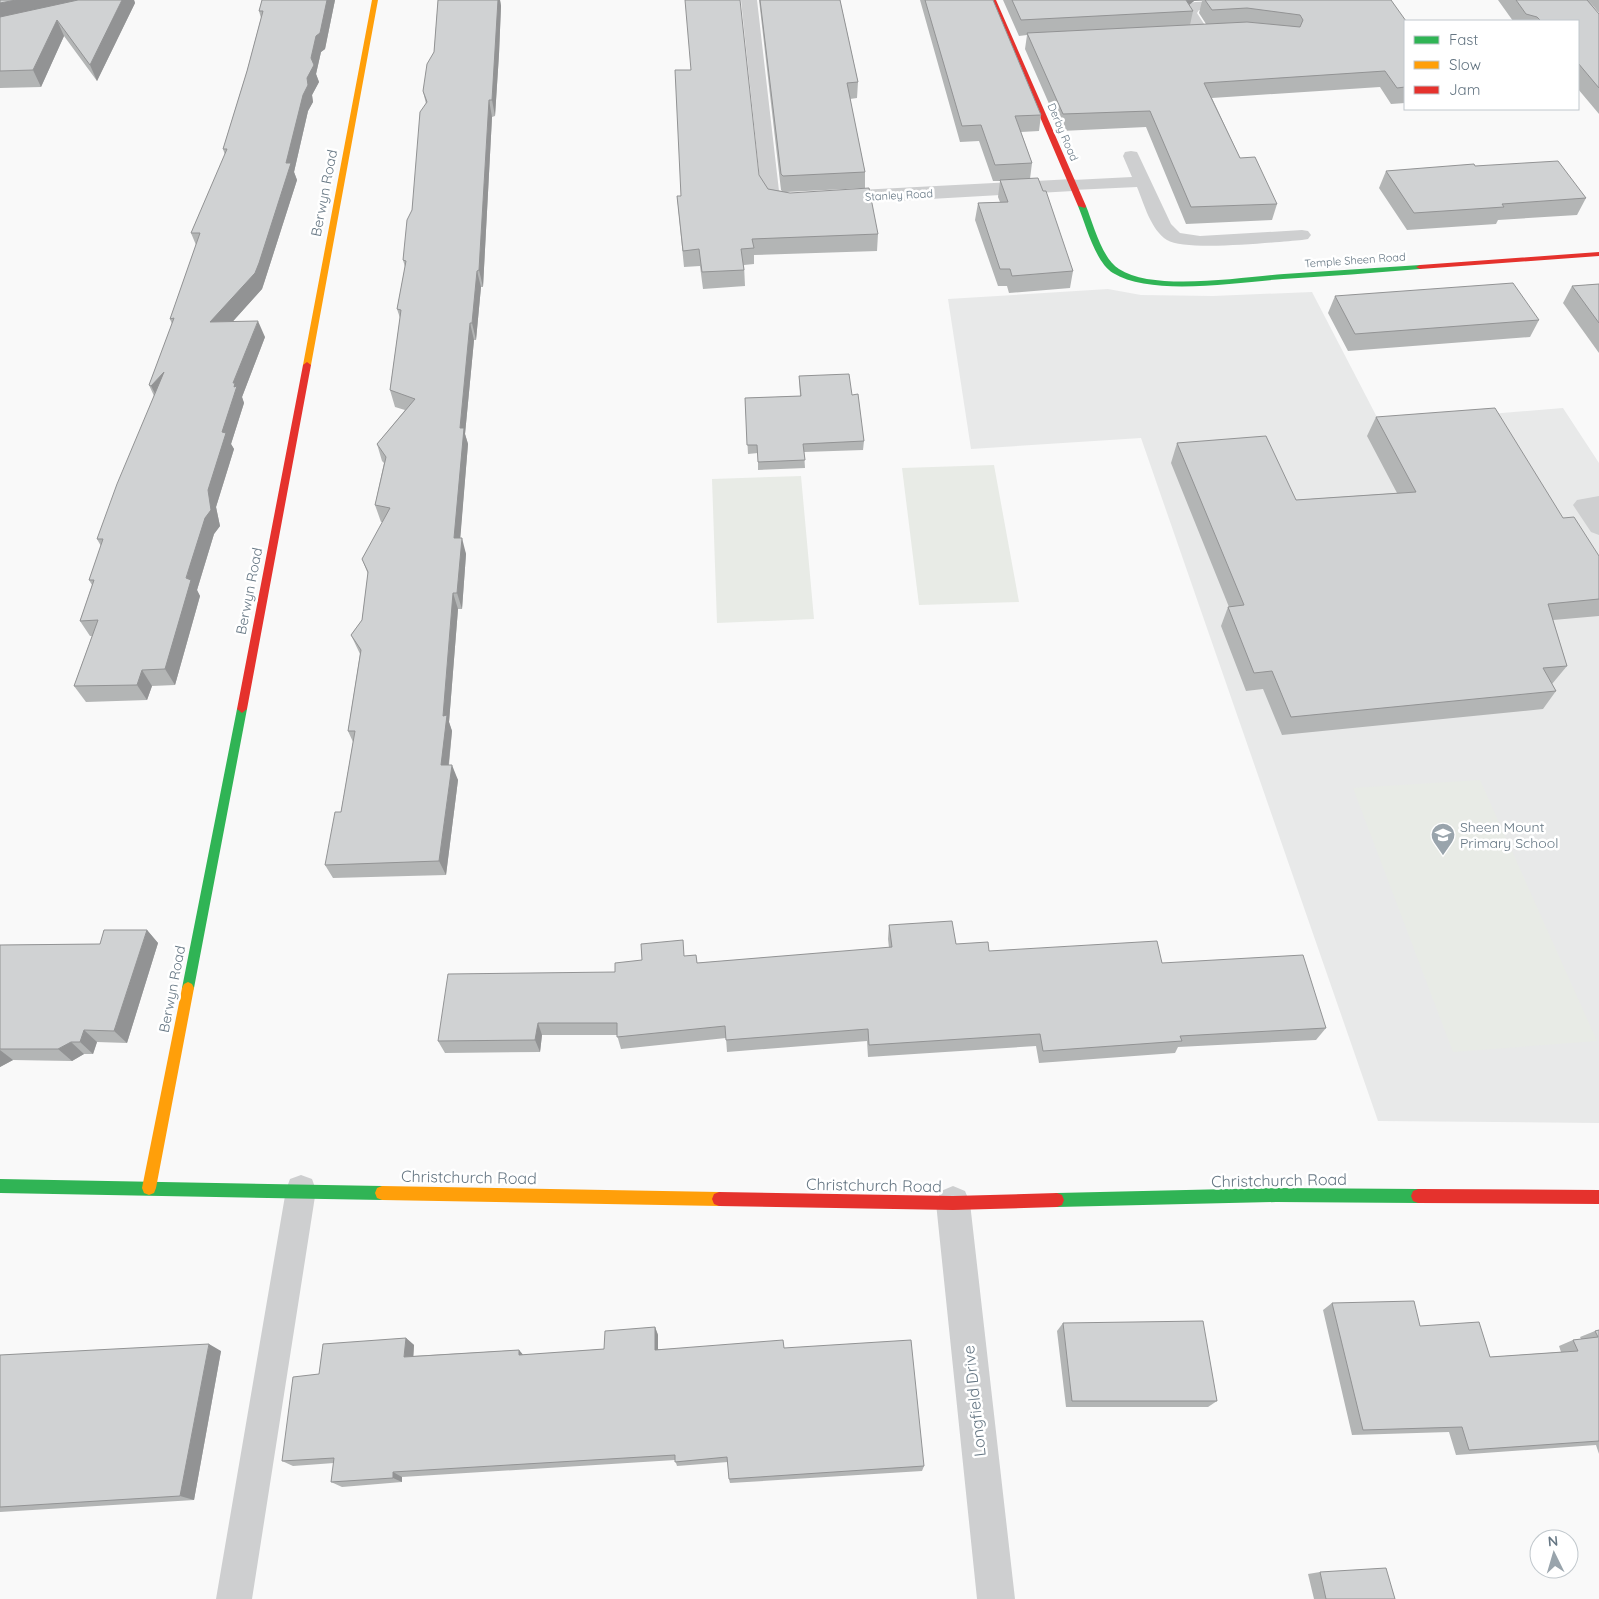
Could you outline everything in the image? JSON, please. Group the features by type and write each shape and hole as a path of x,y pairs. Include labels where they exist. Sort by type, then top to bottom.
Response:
{"street":[{"name":"Berwyn Road","path":"149,1188 286,482 375,0"},
{"name":"Stanley Road","path":"749,0 770,190 776,198 790,201 1073,185"},
{"name":"Derby Road","path":"993,0 1103,254 1115,271"},
{"path":"1183,34 1210,32"},
{"path":"1011,42 1030,42"},
{"name":"Temple Sheen Road","path":"1115,271 1147,281 1182,284 1317,276 1599,254"},
{"name":"Christchurch Road","path":"0,1186 953,1203 1276,1196 1599,1197"},
{"name":"Longfield Drive","path":"953,1203 996,1599"}],"lane":[{"path":"1210,32 1189,12 1195,6 1248,4"},
{"path":"1131,156 1163,226 1174,237 1200,241 1302,235"},
{"path":"1073,185 1143,182"},
{"path":"1599,503 1584,505 1599,527"},
{"path":"234,1599 301,1190"}],"shaded area":[{"name":"Sheen Mount Primary School","path":"1108,289 1141,295 1213,296 1312,292 1380,423 1563,408 1599,463 1599,1123 1378,1121 1141,438 971,449 948,299"},
{"path":"994,465 1019,602 919,605 902,468"},
{"path":"801,476 814,619 717,623 712,479"},
{"path":"1480,780 1597,1041 1453,1052 1353,788"}],"building":[{"path":"0,0 16,0 0,3"},
{"path":"78,0 122,0 90,65 57,20 33,70 0,71 0,17"},
{"path":"262,0 327,0 320,33 316,36 311,58 314,65 307,78 308,85 303,95 286,163 291,163 259,263 255,273 210,322 258,321 233,383 235,383 234,387 237,386 222,432 226,433 208,490 211,510 205,518 186,578 191,580 165,669 142,670 137,685 74,686 98,620 80,621 94,580 89,580 103,539 97,539 117,484 164,372 151,386 149,385 174,318 170,319 200,233 191,233 227,149 223,149 263,11 259,11"},
{"path":"438,0 498,0 492,100 489,100 479,270 477,271 472,323 470,323 460,428 464,428 454,538 462,538 457,593 453,593 443,716 447,715 441,765 452,765 439,861 325,865 335,812 341,812 355,731 348,731 361,650 351,635 362,620 368,572 362,559 390,508 375,505 386,457 377,444 415,399 390,390 401,310 397,309 406,261 403,260 407,220 412,210 420,112 427,102 423,91 427,64 434,52"},
{"path":"685,0 740,0 759,175 768,189 790,193 869,188 878,234 752,239 754,248 741,249 744,270 702,272 699,249 683,251 677,196 681,196 675,70 691,70"},
{"path":"760,0 840,0 858,82 847,83 865,172 783,176 781,174"},
{"path":"925,0 993,0 1041,115 1015,116 1032,163 995,165 981,125 962,126"},
{"path":"1012,0 1186,0 1193,11 1021,20"},
{"path":"1205,0 1391,0 1405,20 1404,87 1397,88 1385,71 1204,83 1240,158 1255,157 1277,204 1191,207 1150,111 1063,114 1027,33 1247,22 1300,27 1303,20 1300,15 1247,8 1212,10"},
{"path":"1516,0 1587,0 1599,14 1599,88 1579,64 1579,20 1540,20 1537,17 1526,14"},
{"path":"1558,161 1586,198 1502,204 1504,207 1414,213 1386,171 1474,164 1475,166"},
{"path":"1038,178 1043,191 1046,191 1073,271 1012,276 1010,269 1000,269 978,203 1008,202 1000,180"},
{"path":"1513,283 1539,320 1355,334 1335,296"},
{"path":"1599,284 1599,323 1572,286"},
{"path":"849,374 852,395 858,394 864,441 803,444 805,460 758,462 757,445 747,445 745,398 801,396 799,376"},
{"path":"1495,408 1563,518 1574,517 1599,556 1599,599 1548,604 1567,666 1543,668 1556,691 1291,717 1272,671 1254,673 1228,607 1244,605 1177,443 1266,436 1296,500 1416,492 1376,417"},
{"path":"952,921 956,944 988,942 989,951 1157,941 1162,963 1303,955 1326,1028 1180,1036 1182,1041 1043,1051 1040,1034 869,1045 868,1029 726,1040 725,1026 617,1037 617,1023 538,1023 535,1040 438,1041 448,974 615,972 615,963 642,960 641,944 683,940 684,956 696,955 697,963 892,947 889,925"},
{"path":"104,930 147,930 114,1031 84,1030 80,1042 71,1042 58,1049 0,1049 0,945 100,944"},
{"path":"1414,1301 1420,1326 1479,1322 1490,1357 1578,1351 1573,1340 1598,1337 1595,1331 1599,1330 1599,1441 1469,1450 1462,1427 1363,1430 1332,1303"},
{"path":"1203,1321 1217,1401 1072,1401 1063,1323"},
{"path":"655,1327 655,1350 783,1340 784,1348 911,1340 924,1466 729,1479 727,1457 675,1462 675,1455 393,1472 393,1478 331,1482 334,1458 282,1461 293,1377 319,1374 323,1344 406,1338 404,1357 519,1350 519,1355 604,1349 605,1331"},
{"path":"209,1344 180,1496 0,1507 0,1355"},
{"path":"1386,1568 1395,1599 1326,1599 1320,1572"}],"traffic: fast":[{"path":"1082,206 1096,242 1111,267 1124,275 1140,279 1182,284 1420,267"},
{"path":"188,988 242,709"},
{"path":"0,1186 382,1193"},
{"path":"1057,1200 1276,1195 1418,1196"}],"traffic: slow":[{"path":"307,365 375,0"},
{"path":"149,1188 188,988"},
{"path":"382,1193 719,1199"}],"traffic: jam":[{"path":"993,0 1082,206"},
{"path":"1420,267 1599,254"},
{"path":"242,709 307,365"},
{"path":"1418,1196 1599,1197"},
{"path":"719,1199 953,1203 1057,1200"}],"place":[{"name":"Sheen Mount Primary School","path":"1443,856"}]}
